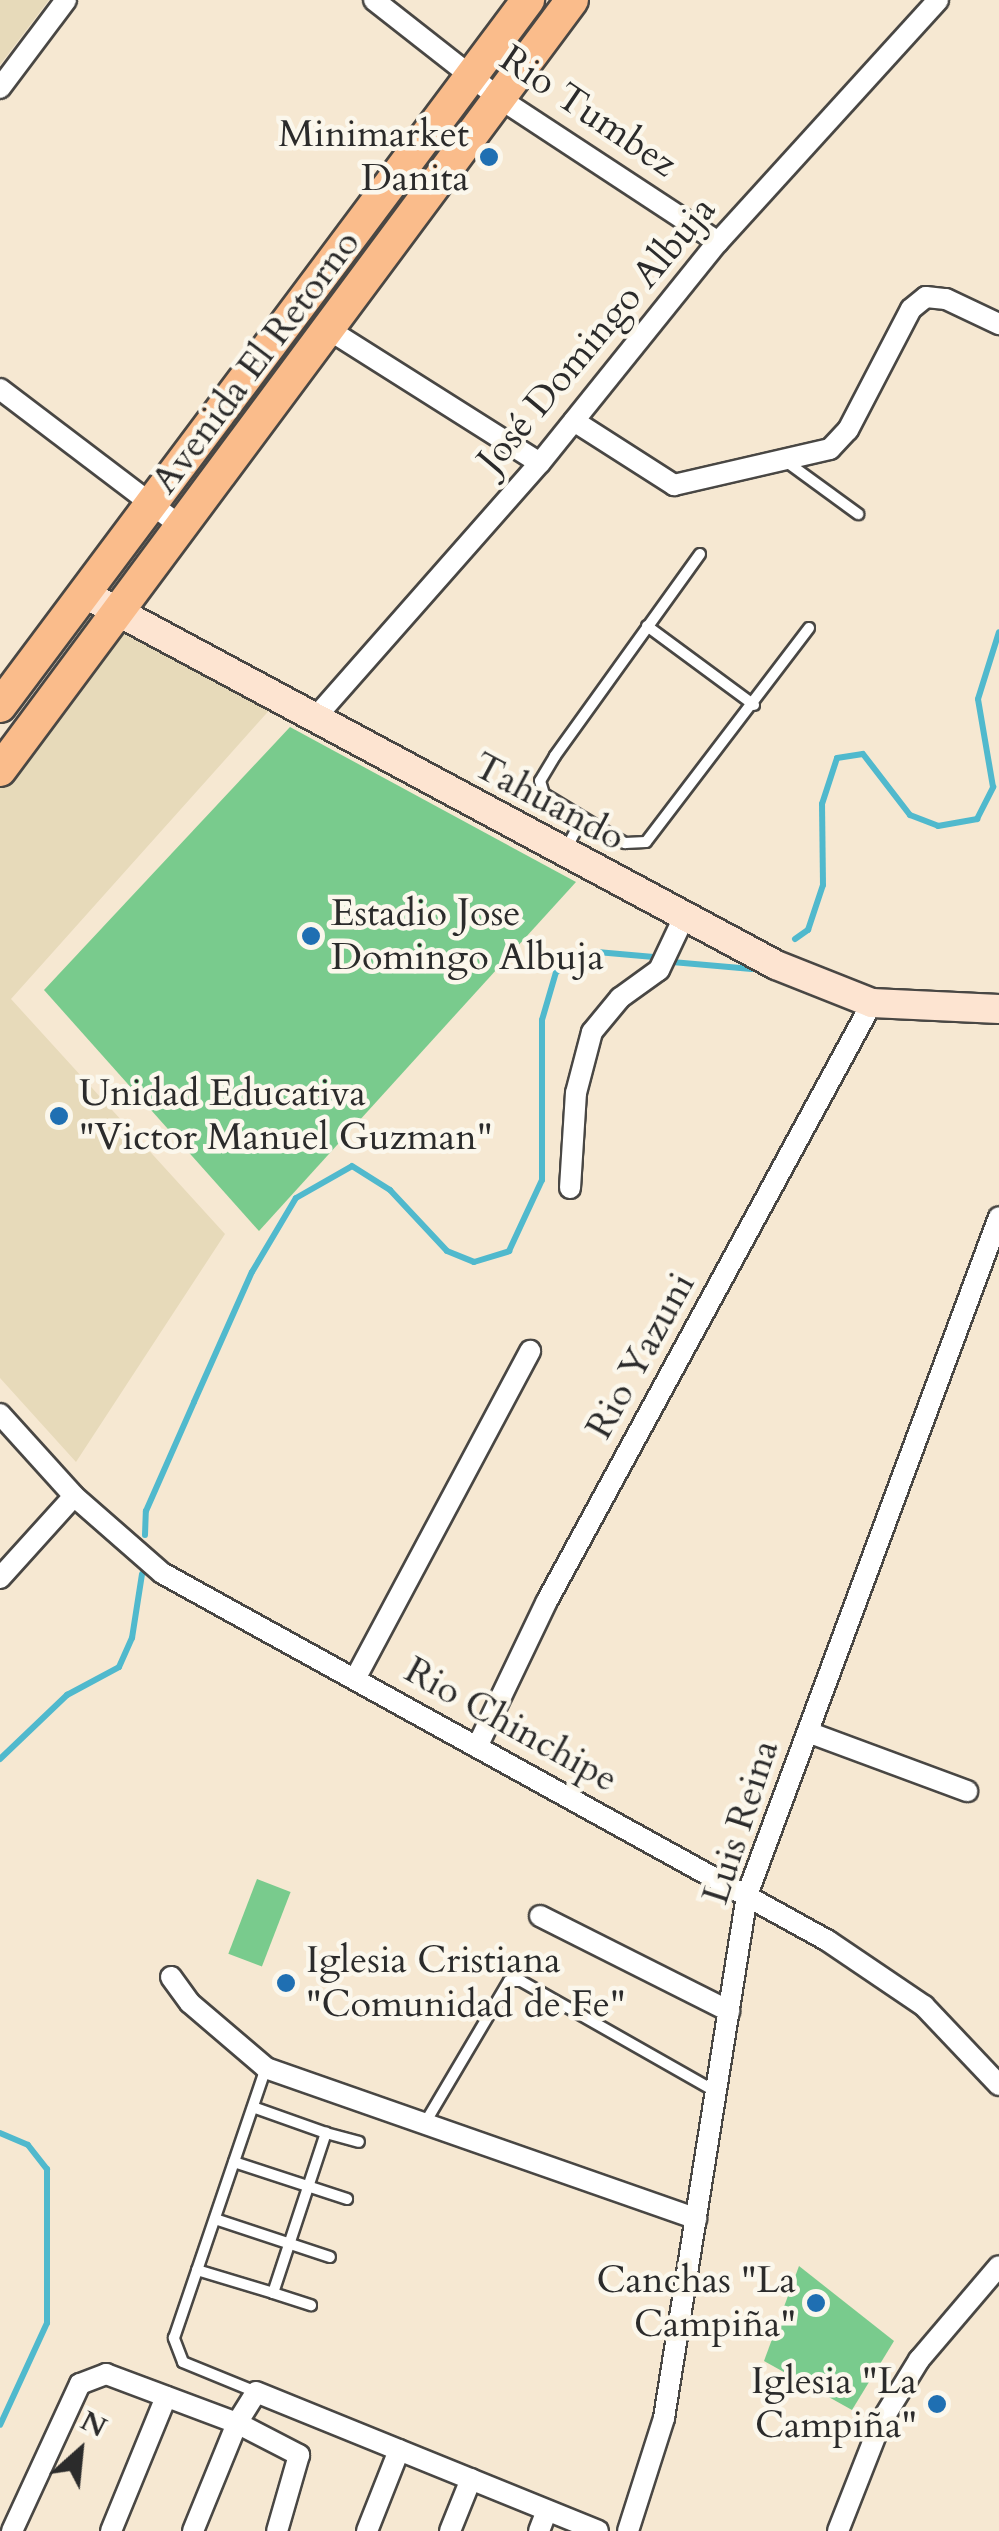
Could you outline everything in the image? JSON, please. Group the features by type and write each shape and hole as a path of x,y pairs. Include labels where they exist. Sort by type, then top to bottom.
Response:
{"main road":[{"name":"Avenida El Retorno","path":"0,706 528,0"},
{"name":"Avenida El Retorno","path":"0,770 116,611 331,331 572,0"}],"street":[{"path":"1,86 66,0"},
{"name":"Rio Tumbez","path":"374,0 498,98 718,242"},
{"name":"José Domingo Albuja","path":"315,718 540,463 718,242 938,0"},
{"path":"574,421 674,484 783,460 840,440 910,309 926,296 946,298 999,324"},
{"path":"331,331 540,463"},
{"path":"0,389 183,528"},
{"name":"Tahuando","path":"85,594 776,965 872,1003 999,1008"},
{"path":"570,1188 576,1094 592,1032 620,998 659,970 684,916"},
{"name":"Rio Yazuni","path":"478,1746 548,1601 872,1003"},
{"name":"Luis Reina","path":"628,2531 664,2418 747,1895 999,1217"},
{"path":"355,1680 530,1351"},
{"name":"Rio Chinchipe","path":"0,1414 74,1496 162,1573 747,1895 924,2006 999,2085"},
{"path":"0,1578 74,1496"},
{"path":"808,1732 967,1791"},
{"path":"540,1916 729,2011"},
{"path":"171,1976 190,2003 266,2068 696,2219"},
{"path":"838,2531 874,2438 910,2376 999,2266"},
{"path":"12,2531 80,2384 91,2375 166,2396 236,2423 299,2455 276,2531"},
{"path":"193,2531 236,2423 256,2392 598,2531"},
{"path":"112,2531 166,2396"},
{"path":"367,2531 399,2450"},
{"path":"450,2531 470,2479"},
{"path":"539,2531 547,2510"}],"lane":[{"path":"783,460 858,514"},
{"path":"700,554 540,781 544,794 582,820 625,843 646,842 754,706 809,628"},
{"path":"647,626 754,706"},
{"path":"564,852 582,820"},
{"path":"425,2123 509,1980 521,1981 716,2091"},
{"path":"256,2392 183,2362 175,2352 174,2338 266,2068"},
{"path":"253,2108 359,2142"},
{"path":"273,2293 326,2133"},
{"path":"234,2162 347,2199"},
{"path":"215,2218 330,2257"},
{"path":"197,2270 311,2305"}],"shaded area":[{"path":"0,0 49,0 0,65"},
{"name":"Unidad Educativa \"Victor Manuel Guzman\"","path":"125,619 274,705 11,999 225,1234 76,1462 0,1378 0,787"}],"green space":[{"name":"Estadio Jose Domingo Albuja","path":"290,727 576,882 259,1231 44,990"},
{"path":"257,1879 291,1892 262,1967 228,1954"},
{"name":"Canchas \"La Campiña\"","path":"799,2266 894,2341 852,2410 764,2361"}],"waterway":[{"path":"795,939 808,930 823,885 822,804 837,758 863,754 910,815 938,826 977,819 993,787 978,699 999,632"},
{"path":"145,1535 146,1511 252,1272 296,1198 352,1166 390,1190 447,1251 474,1262 509,1251 542,1180 542,1020 556,972 597,952 654,957"},
{"path":"672,962 752,969"},
{"path":"0,1759 67,1695 119,1667 132,1638 142,1574"},
{"path":"0,2133 28,2145 47,2169 47,2323 0,2425"}],"place":[{"name":"Minimarket Danita","path":"489,157"},
{"name":"Estadio Jose Domingo Albuja","path":"311,936"},
{"name":"Unidad Educativa \"Victor Manuel Guzman\"","path":"59,1116"},
{"name":"Iglesia Cristiana \"Comunidad de Fe\"","path":"286,1983"},
{"name":"Canchas \"La Campiña\"","path":"816,2303"},
{"name":"Iglesia \"La Campiña\"","path":"937,2404"}]}
